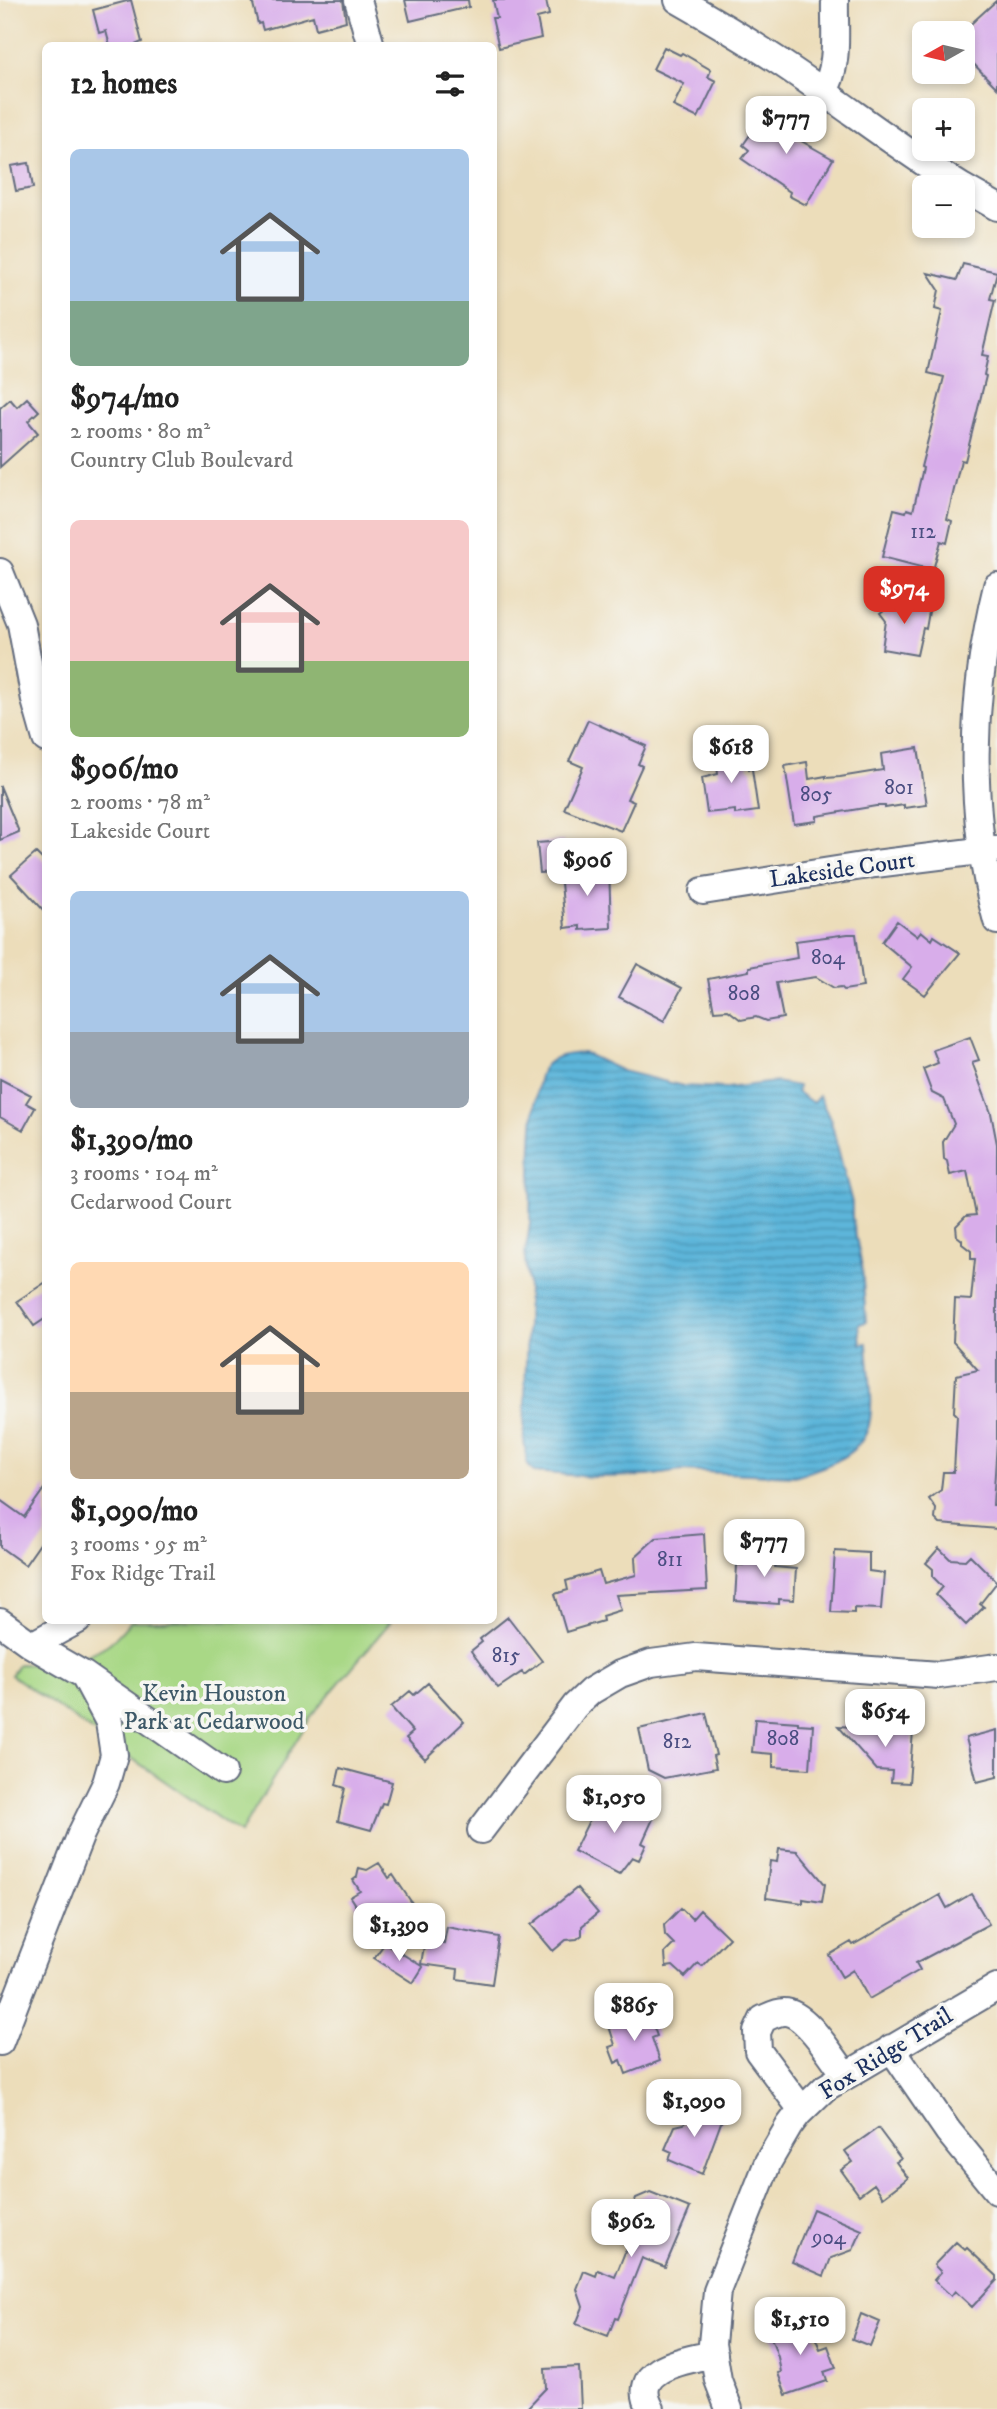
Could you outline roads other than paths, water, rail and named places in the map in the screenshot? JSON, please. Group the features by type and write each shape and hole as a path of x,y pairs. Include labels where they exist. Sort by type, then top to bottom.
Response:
{"street":[{"path":"358,0 370,42"},
{"path":"678,0 731,30 942,175"},
{"path":"823,93 834,68 835,0"},
{"path":"975,194 997,207"},
{"path":"0,572 20,624 42,725"},
{"path":"997,586 985,643 976,752 997,921"},
{"name":"Lakeside Court","path":"703,891 875,864 989,850"},
{"path":"0,1623 83,1675 223,1772"},
{"path":"32,1645 71,1624"},
{"path":"481,1830 575,1706 591,1691 620,1674 652,1663 696,1657 939,1675 997,1667"},
{"path":"0,2042 80,1834 106,1783 114,1755 109,1723 83,1675"},
{"name":"Fox Ridge Trail","path":"729,2409 718,2380 714,2354 714,2309 722,2273 768,2162 802,2110 825,2088 997,1987"},
{"path":"802,2110 758,2051 757,2032 763,2019 787,2012 803,2019 846,2075"},
{"path":"891,2048 948,2131 997,2191"},
{"path":"651,2409 646,2397 647,2384 654,2374 666,2365 714,2354"}],"water":[{"path":"584,1053 622,1071 683,1086 727,1088 775,1082 798,1086 797,1092 813,1103 819,1096 831,1121 852,1203 852,1217 862,1267 866,1322 859,1324 861,1344 867,1343 871,1411 870,1422 862,1440 846,1455 825,1466 794,1476 681,1471 648,1476 593,1477 534,1472 527,1464 524,1440 528,1283 525,1256 530,1223 536,1095 539,1078 552,1059"}],"park label":[{"name":"Kevin Houston Park at Cedarwood","path":"214,1708"}]}
